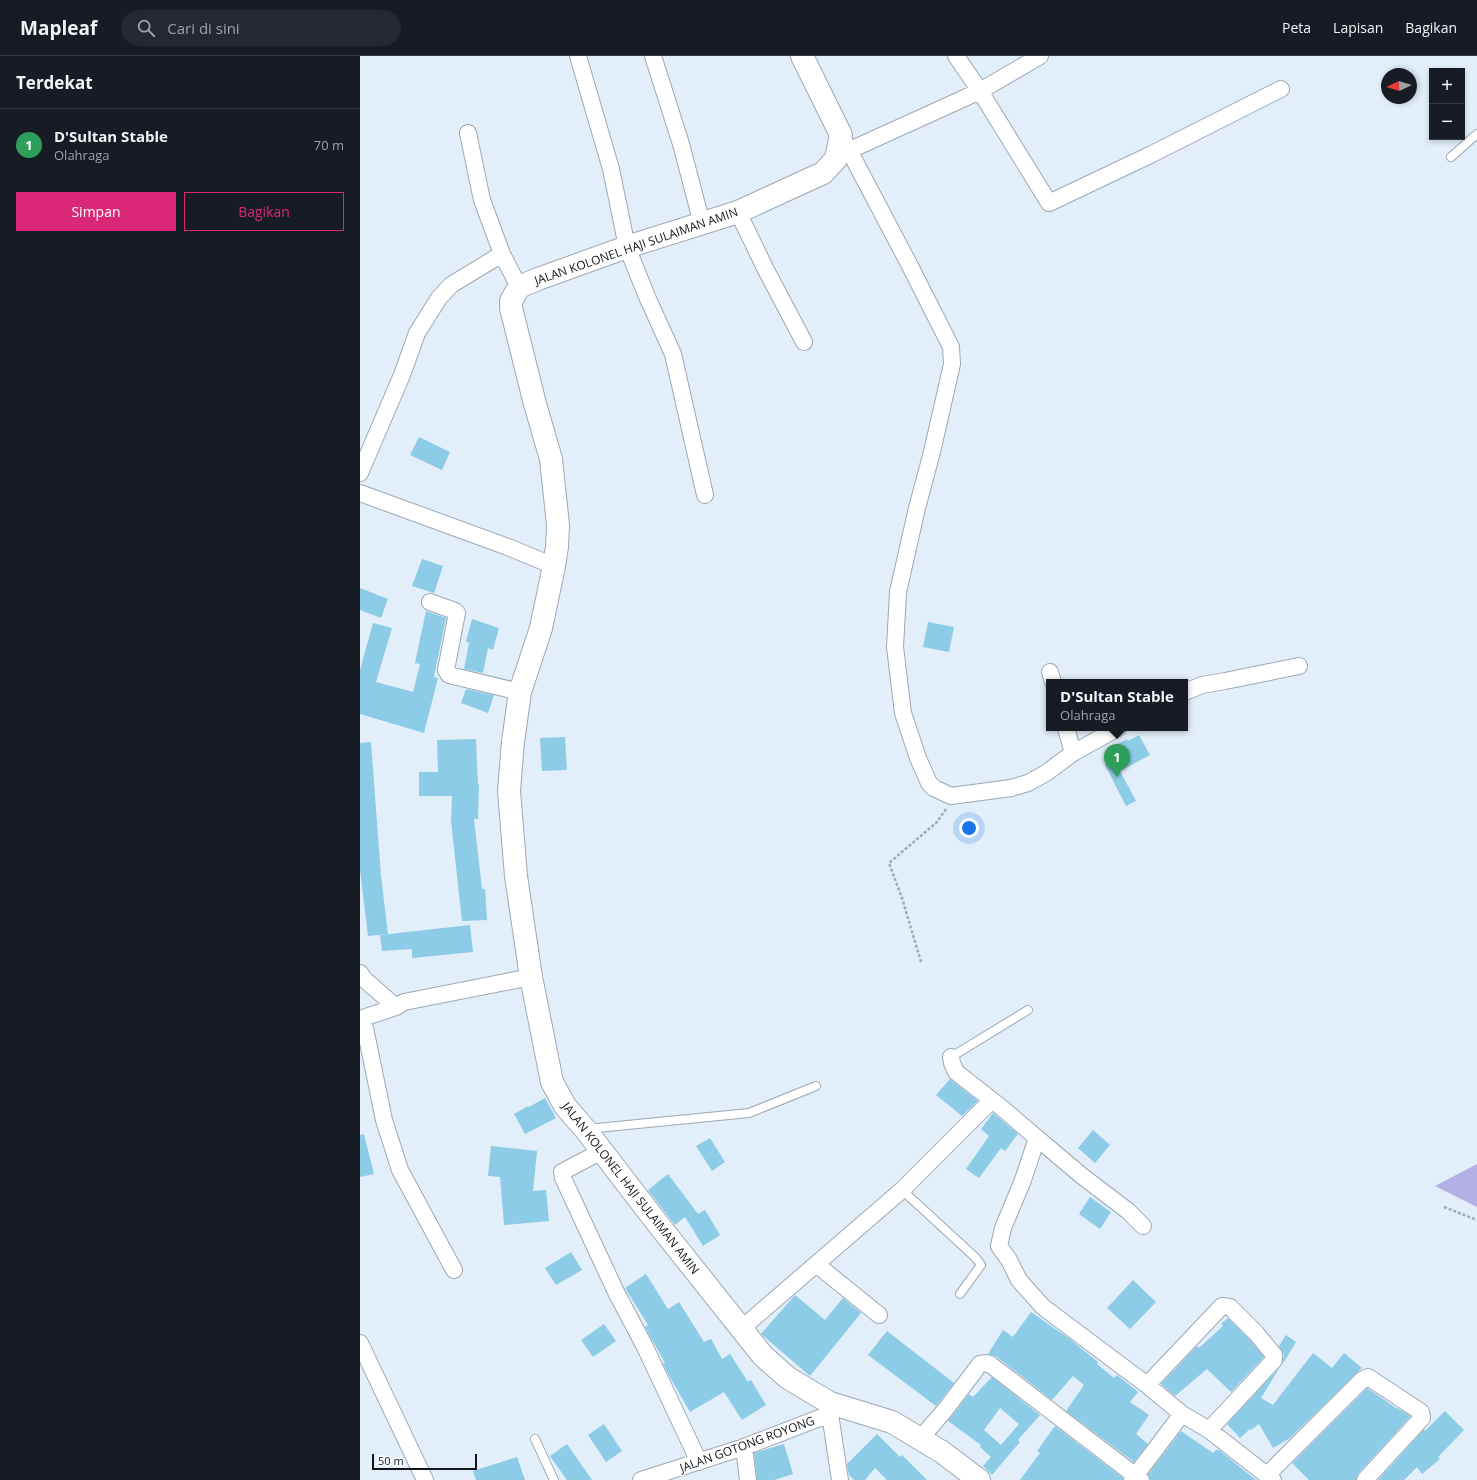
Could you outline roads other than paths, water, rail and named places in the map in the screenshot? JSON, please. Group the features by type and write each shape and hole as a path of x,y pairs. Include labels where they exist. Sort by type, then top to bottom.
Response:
{"street":[{"path":"578,56 611,169 627,247 648,299 673,354 706,495"},
{"path":"653,56 680,144 702,224"},
{"path":"802,56 844,143 909,264 951,347 952,364 898,592 895,647 903,713 918,758 929,783 940,791 951,796 1011,788 1028,783 1046,773 1073,754 1113,731"},
{"path":"956,56 980,91 1049,203 1281,89"},
{"path":"844,143 980,91 1040,56"},
{"path":"468,133 482,200 502,254 519,287"},
{"name":"JALAN KOLONEL HAJI SULAIMAN AMIN","path":"844,143 836,159 823,173 738,212 627,247 538,279 519,287 511,301 511,308 535,404 551,459 558,525 554,566 541,628 520,692 513,742 509,791 516,876 532,977 552,1082 565,1106 585,1129 763,1356 788,1378 830,1408 892,1422 942,1452 979,1480"},
{"path":"738,212 766,270 804,342"},
{"path":"360,472 402,375 417,333 439,298 451,284 502,254"},
{"path":"360,493 508,547 554,566"},
{"path":"430,602 457,613 446,670 449,675 452,677 520,692"},
{"path":"1188,691 1202,685 1299,666"},
{"path":"1067,731 1073,754"},
{"path":"360,973 364,979 396,1007"},
{"path":"454,1270 400,1170 384,1120 362,1018 396,1007 404,1002 532,977"},
{"path":"951,1057 956,1072 992,1100 1082,1176 1128,1211 1143,1226"},
{"path":"741,1329 902,1190 992,1100"},
{"path":"1037,1138 1023,1180 1003,1228 999,1246 1009,1260 1019,1280 1043,1307 1147,1384 1182,1414 1209,1430 1270,1478 1362,1380 1368,1377 1421,1412 1422,1418 1365,1480"},
{"path":"602,1151 562,1172 562,1178 616,1292 645,1347 699,1462"},
{"path":"816,1264 879,1315"},
{"path":"1147,1384 1222,1306 1230,1307 1274,1354 1274,1360 1209,1430"},
{"path":"360,1343 425,1480"},
{"path":"920,1439 945,1410 980,1364 987,1363 1136,1479 1182,1414"},
{"path":"830,1408 840,1480"},
{"name":"JALAN GOTONG ROYONG","path":"649,1479 744,1447 830,1408"},
{"path":"744,1447 748,1480"}],"lane":[{"path":"1451,157 1477,134"},
{"path":"951,1057 1028,1010"},
{"path":"585,1129 749,1114 816,1086"},
{"path":"902,1190 976,1258 981,1265 960,1294"},
{"path":"535,1438 554,1480"}],"place":[{"name":"D'Sultan Stable","path":"1117,777"}]}
